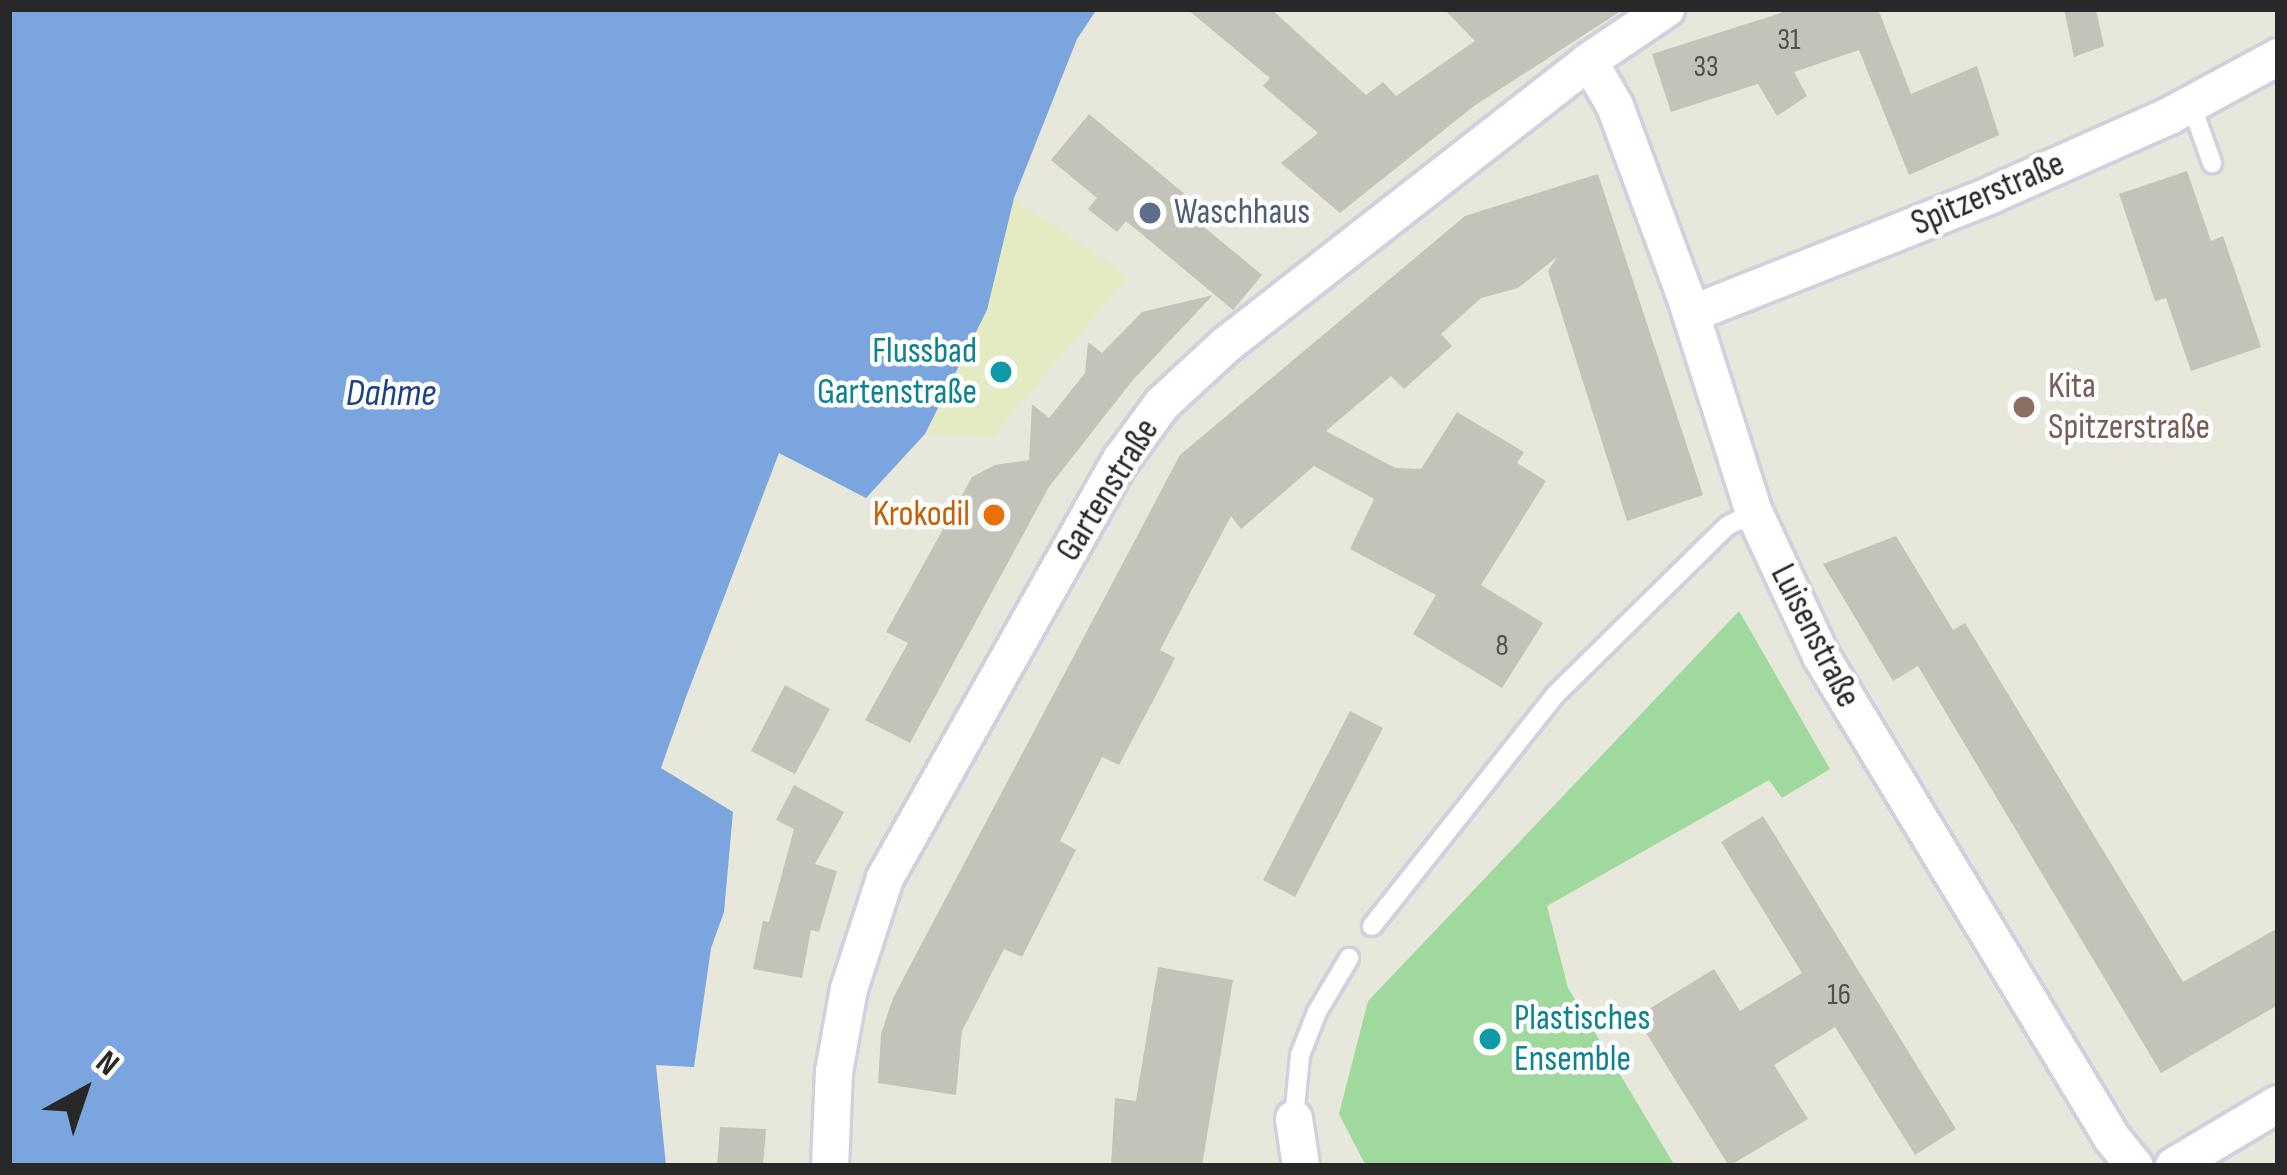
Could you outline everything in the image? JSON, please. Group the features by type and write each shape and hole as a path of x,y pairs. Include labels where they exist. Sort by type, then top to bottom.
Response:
{"street":[{"name":"Gartenstraße","path":"830,1166 834,1072 849,988 885,878 1121,460 1162,404 1226,344 1589,61 1666,9"},
{"name":"Spitzerstraße","path":"1691,314 1990,195 2192,104 2278,57"},
{"name":"Luisenstraße","path":"1589,61 1616,106 1691,314 1754,512 1858,722 2112,1138 2135,1166"},
{"path":"2174,1166 2278,1104"},
{"path":"1294,1119 1301,1166"}],"lane":[{"path":"2192,104 2212,163"},
{"path":"1372,926 1556,695 1727,526 1754,512"},
{"path":"1294,1119 1300,1055 1317,1012 1349,958"}],"green space":[{"path":"1739,611 1830,769 1782,798 1769,780 1547,906 1568,988 1675,1166 1366,1166 1339,1114 1368,1001"}],"sand":[{"name":"Flussbad Gartenstraße","path":"1014,199 1128,276 992,437 925,434 987,310"}],"water":[{"name":"Dahme","path":"9,9 1097,9 1077,39 1014,198 987,310 925,434 866,498 779,453 686,697 661,768 733,812 724,912 711,948 694,1067 656,1065 666,1166 9,1166"}],"building":[{"path":"1187,9 1271,9 1366,95 1383,82 1396,96 1475,41 1444,9 1624,9 1474,106 1340,213 1281,163 1318,133 1263,86 1270,78"},
{"path":"1793,9 1878,9 1911,94 1977,66 1999,135 1909,175 1859,50 1794,72 1807,96 1777,116 1758,84 1671,112 1652,54"},
{"path":"2064,9 2096,9 2104,46 2074,57"},
{"name":"Waschhaus","path":"1089,114 1212,217 1204,227 1262,275 1233,310 1126,221 1117,232 1088,209 1097,198 1051,160"},
{"path":"2187,171 2211,241 2223,236 2261,347 2191,371 2166,298 2155,301 2119,194"},
{"path":"1598,174 1703,495 1627,521 1548,271 1557,257 1518,288 1481,298 1441,334 1452,346 1404,389 1391,376 1326,431 1395,468 1421,469 1457,412 1524,452 1517,463 1546,481 1481,585 1543,623 1502,688 1413,634 1436,595 1350,549 1374,499 1314,466 1241,529 1231,516 1160,650 1175,658 1163,682 1119,765 1102,757 1060,841 1076,850 1022,957 1004,949 962,1031 956,1095 878,1083 881,1034 893,998 1180,455 1465,216"},
{"path":"1213,295 1132,381 1049,487 910,743 865,720 908,643 886,632 972,477 995,465 1029,460 1032,404 1049,418 1085,373 1088,342 1102,353 1142,312"},
{"path":"1896,536 1953,630 1965,623 2183,982 2278,928 2278,1005 2161,1073 1918,666 1893,681 1823,564"},
{"path":"785,685 830,709 795,774 751,751"},
{"path":"1350,711 1383,728 1295,897 1263,880"},
{"path":"794,785 844,812 815,864 837,871 819,932 811,930 802,978 753,969 763,921 769,922 794,829 776,820"},
{"path":"1763,816 1956,1129 1915,1155 1835,1027 1774,1065 1808,1119 1729,1166 1636,1017 1714,969 1740,1011 1802,973 1721,842"},
{"path":"1158,967 1233,980 1202,1166 1111,1166 1115,1098 1136,1101"},
{"path":"720,1127 766,1129 763,1166 717,1166"}],"place":[{"name":"Waschhaus","path":"1150,213"},
{"name":"Flussbad Gartenstraße","path":"1001,372"},
{"name":"Kita Spitzerstraße","path":"2024,407"},
{"name":"Krokodil","path":"994,515"},
{"name":"Plastisches Ensemble","path":"1490,1039"}]}
